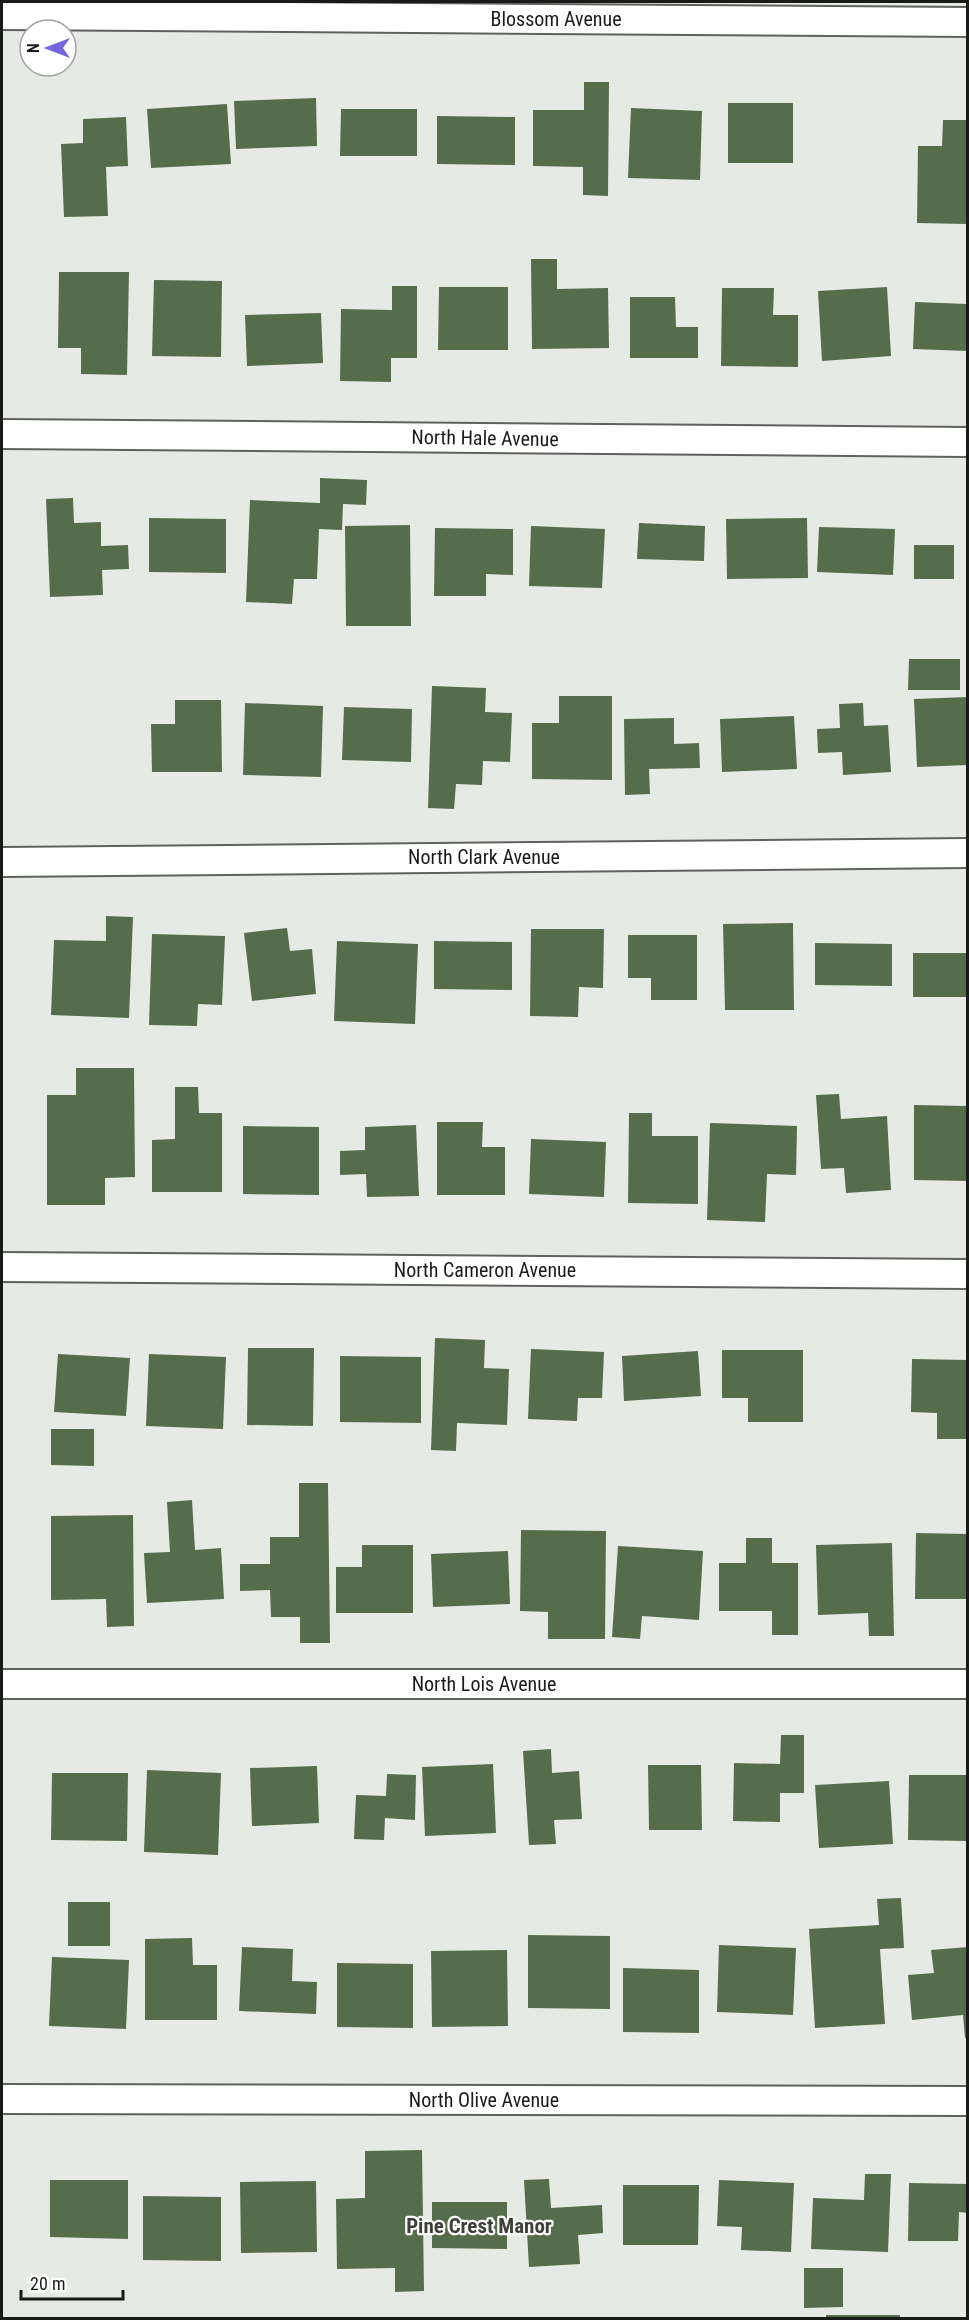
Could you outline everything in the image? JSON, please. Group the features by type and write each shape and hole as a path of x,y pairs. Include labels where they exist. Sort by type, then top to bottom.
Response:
{"street":[{"name":"Blossom Avenue","path":"2,15 968,22"},
{"name":"North Hale Avenue","path":"2,434 968,442"},
{"name":"North Clark Avenue","path":"2,861 968,853"},
{"name":"North Cameron Avenue","path":"2,1267 968,1274"},
{"name":"North Lois Avenue","path":"2,1684 968,1684"},
{"name":"North Olive Avenue","path":"2,2099 968,2101"}],"building":[{"path":"584,82 609,82 608,196 583,195 583,167 533,166 533,110 584,110"},
{"path":"316,98 317,146 236,149 234,101"},
{"path":"728,103 793,103 793,163 728,163"},
{"path":"227,104 231,164 151,168 147,109"},
{"path":"631,108 702,111 700,180 628,178"},
{"path":"341,109 417,109 417,156 340,156"},
{"path":"437,116 515,117 515,165 437,164"},
{"path":"126,117 128,166 106,167 108,216 64,217 61,144 83,143 83,119"},
{"path":"943,120 968,120 966,224 917,223 918,146 942,146"},
{"path":"531,259 557,259 557,289 608,288 609,348 532,349"},
{"path":"59,272 129,272 127,375 81,374 81,348 58,348"},
{"path":"154,280 222,281 221,357 152,356"},
{"path":"392,286 417,286 417,358 391,358 391,382 340,381 341,309 392,310"},
{"path":"439,287 508,287 508,350 438,350"},
{"path":"887,287 891,356 822,361 818,291"},
{"path":"722,288 774,288 773,315 798,315 798,367 721,366"},
{"path":"630,297 675,297 676,327 698,327 698,358 630,358"},
{"path":"915,302 968,304 968,351 913,349"},
{"path":"321,313 323,363 247,366 245,315"},
{"path":"320,478 367,480 366,505 343,504 342,530 319,529 317,579 294,579 292,604 246,602 250,500 320,503"},
{"path":"73,498 74,523 101,522 101,546 128,545 129,569 102,570 103,595 50,597 46,499"},
{"path":"149,518 226,519 226,573 149,572"},
{"path":"807,518 808,578 727,579 726,519"},
{"path":"639,523 705,526 704,561 637,559"},
{"path":"410,525 411,626 346,626 345,526"},
{"path":"531,526 605,529 602,588 529,586"},
{"path":"819,527 895,529 893,575 817,572"},
{"path":"435,528 513,529 513,575 486,574 486,596 434,596"},
{"path":"914,545 954,545 954,579 914,579"},
{"path":"909,659 960,659 960,690 908,690"},
{"path":"432,686 486,688 485,712 512,713 510,762 483,761 482,785 456,784 454,809 428,808"},
{"path":"559,696 612,696 612,780 532,779 532,723 559,723"},
{"path":"968,697 968,765 917,767 914,699"},
{"path":"175,700 221,700 222,772 152,772 151,724 175,724"},
{"path":"245,703 323,706 321,777 243,775"},
{"path":"863,703 864,726 888,725 891,772 843,775 842,752 818,753 817,729 840,728 839,704"},
{"path":"344,707 412,709 411,762 342,760"},
{"path":"794,716 797,769 722,772 720,719"},
{"path":"674,718 674,744 699,743 700,768 649,769 650,794 625,795 624,719"},
{"path":"106,916 133,917 129,1018 51,1015 54,940 106,941"},
{"path":"793,923 794,1010 725,1010 723,924"},
{"path":"287,928 290,951 312,949 316,994 252,1001 244,933"},
{"path":"531,929 604,929 603,988 579,987 578,1017 530,1016"},
{"path":"152,934 225,936 222,1005 198,1004 197,1026 149,1025"},
{"path":"628,935 697,935 697,1000 651,1000 651,978 628,978"},
{"path":"337,941 418,944 415,1024 334,1021"},
{"path":"434,941 512,942 512,990 434,989"},
{"path":"815,943 892,944 892,986 815,985"},
{"path":"913,953 968,953 968,997 913,997"},
{"path":"76,1068 134,1068 135,1177 105,1178 105,1205 47,1205 47,1095 76,1095"},
{"path":"175,1087 198,1087 199,1113 222,1113 222,1192 152,1192 152,1140 175,1139"},
{"path":"839,1094 841,1119 887,1116 891,1190 846,1193 844,1168 821,1169 816,1095"},
{"path":"914,1105 968,1106 968,1181 914,1180"},
{"path":"629,1113 652,1113 652,1136 698,1136 698,1204 628,1203"},
{"path":"437,1122 483,1122 482,1147 505,1147 505,1195 437,1195"},
{"path":"710,1123 797,1126 796,1175 767,1174 765,1222 707,1220"},
{"path":"416,1125 419,1196 367,1197 366,1174 340,1175 340,1151 365,1150 365,1127"},
{"path":"243,1126 319,1127 319,1195 243,1194"},
{"path":"531,1139 606,1142 604,1197 529,1194"},
{"path":"435,1338 485,1340 484,1368 509,1369 507,1425 457,1423 456,1451 431,1450"},
{"path":"248,1348 314,1348 313,1426 247,1425"},
{"path":"531,1349 604,1352 602,1398 578,1398 577,1421 528,1419"},
{"path":"722,1350 803,1350 803,1422 748,1422 748,1398 722,1398"},
{"path":"698,1351 701,1396 624,1401 622,1356"},
{"path":"58,1354 130,1358 126,1416 54,1412"},
{"path":"149,1354 226,1357 223,1429 146,1426"},
{"path":"340,1356 421,1357 421,1423 340,1422"},
{"path":"912,1359 968,1360 968,1439 937,1439 937,1413 911,1412"},
{"path":"51,1429 94,1429 94,1466 51,1465"},
{"path":"299,1483 328,1483 330,1643 300,1643 300,1617 271,1617 270,1590 240,1591 240,1564 270,1564 270,1537 299,1537"},
{"path":"192,1500 195,1550 221,1548 224,1599 147,1603 144,1553 170,1552 167,1502"},
{"path":"133,1515 134,1626 107,1627 106,1599 51,1600 51,1516"},
{"path":"521,1530 606,1531 605,1639 548,1639 548,1612 520,1611"},
{"path":"916,1533 968,1534 968,1599 915,1599"},
{"path":"746,1538 772,1538 772,1563 798,1563 798,1635 772,1635 772,1611 719,1611 719,1563 746,1563"},
{"path":"892,1543 894,1636 869,1636 868,1613 818,1615 816,1545"},
{"path":"362,1545 413,1545 413,1613 336,1613 336,1567 362,1567"},
{"path":"618,1546 703,1551 699,1620 642,1616 640,1639 612,1637"},
{"path":"508,1551 510,1604 433,1607 431,1554"},
{"path":"781,1735 804,1735 804,1793 780,1793 780,1822 733,1821 734,1763 780,1764"},
{"path":"551,1749 552,1773 579,1771 582,1819 554,1820 556,1844 529,1845 523,1751"},
{"path":"493,1764 496,1833 425,1836 422,1767"},
{"path":"648,1765 701,1765 702,1830 649,1830"},
{"path":"317,1766 319,1823 252,1826 250,1768"},
{"path":"147,1770 221,1773 218,1855 144,1852"},
{"path":"52,1773 128,1773 127,1841 51,1840"},
{"path":"387,1774 416,1775 415,1820 385,1818 384,1840 354,1839 356,1795 386,1796"},
{"path":"909,1775 968,1775 968,1841 908,1840"},
{"path":"889,1781 893,1844 819,1848 815,1785"},
{"path":"901,1898 904,1948 880,1949 885,2024 815,2028 809,1929 879,1925 877,1899"},
{"path":"68,1902 110,1902 110,1946 68,1946"},
{"path":"528,1935 610,1936 610,2009 528,2008"},
{"path":"192,1938 193,1965 217,1965 217,2020 145,2020 145,1939"},
{"path":"719,1945 796,1948 793,2015 717,2012"},
{"path":"242,1947 293,1949 292,1981 317,1982 316,2014 239,2011"},
{"path":"968,1947 968,2037 965,2038 963,2015 912,2020 908,1975 934,1973 931,1950"},
{"path":"507,1950 508,2026 432,2027 431,1951"},
{"path":"52,1957 129,1960 126,2029 49,2026"},
{"path":"337,1963 413,1964 413,2028 337,2027"},
{"path":"623,1968 699,1970 699,2033 623,2032"},
{"path":"422,2150 424,2291 395,2292 395,2268 337,2269 336,2199 365,2198 365,2151"},
{"path":"865,2174 891,2174 888,2252 811,2249 813,2198 864,2200"},
{"path":"549,2179 551,2208 602,2205 603,2233 578,2235 580,2264 529,2267 524,2180"},
{"path":"50,2180 128,2180 128,2239 50,2237"},
{"path":"719,2180 794,2183 791,2252 741,2250 742,2227 717,2226"},
{"path":"316,2181 317,2252 241,2253 240,2182"},
{"path":"909,2183 968,2184 968,2213 959,2212 958,2241 908,2241"},
{"path":"623,2185 699,2185 698,2245 623,2245"},
{"path":"143,2196 221,2197 221,2261 143,2260"},
{"path":"432,2202 507,2202 507,2249 432,2248"},
{"path":"804,2268 843,2268 843,2307 804,2308"},
{"path":"826,2315 900,2315 900,2318 826,2318"}],"district":[{"name":"Pine Crest Manor","path":"479,2226"}]}
